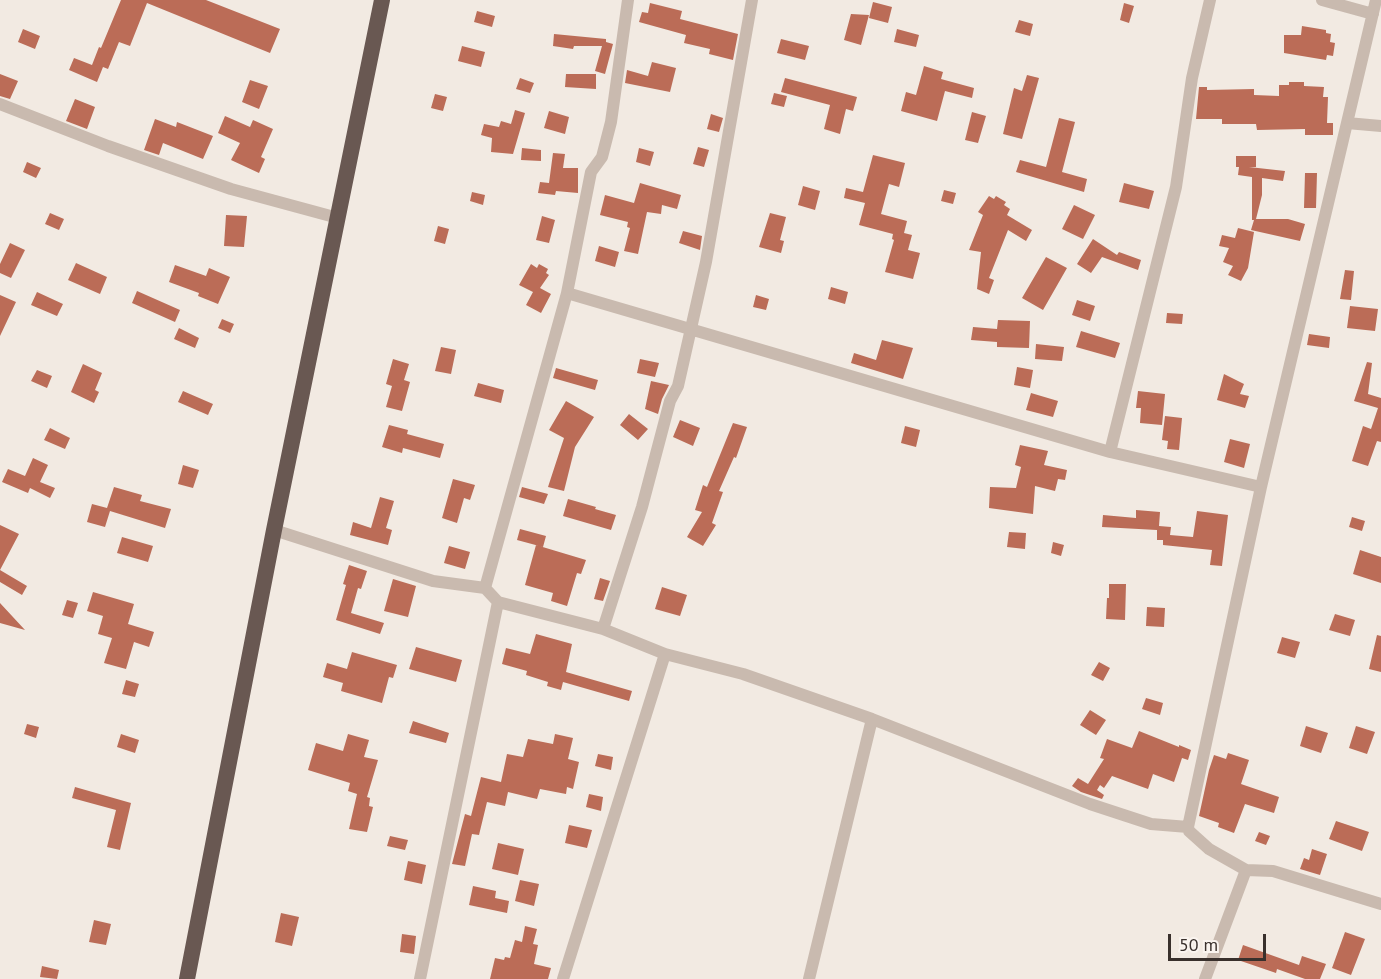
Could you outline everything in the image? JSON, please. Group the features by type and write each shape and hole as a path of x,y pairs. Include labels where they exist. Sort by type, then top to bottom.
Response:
{"highway":[{"path":"187,979 274,530 382,0"}],"street":[{"path":"485,588 567,293 591,172 602,157 611,122 628,0"},
{"path":"603,628 642,507 670,401 678,386 689,328 706,262 752,0"},
{"path":"1110,452 1176,187 1192,78 1210,0"},
{"path":"1322,0 1373,14"},
{"path":"1376,0 1261,487 1188,826 1189,831 1209,849 1246,870 1273,871 1381,903"},
{"path":"0,104 108,146 231,189 338,218"},
{"path":"1347,123 1381,126"},
{"path":"567,293 1110,452 1261,487"},
{"path":"274,530 433,581 485,588 498,602 603,628 665,654 743,674 872,719 1090,804 1151,824 1188,826"},
{"path":"420,979 498,602"},
{"path":"563,979 665,654"},
{"path":"809,979 872,719"},
{"path":"1204,979 1246,870"}],"building":[{"path":"121,0 206,0 280,29 270,53 147,3 130,46 119,42 108,69 103,67 97,82 69,70 74,58 92,65"},
{"path":"873,2 892,7 888,23 869,18"},
{"path":"650,3 682,11 680,19 738,34 733,60 709,54 710,49 684,43 686,35 639,22 642,12 648,13"},
{"path":"1124,3 1134,6 1129,23 1120,20"},
{"path":"477,11 495,16 492,27 474,22"},
{"path":"851,14 869,15 861,45 844,40"},
{"path":"1019,20 1033,24 1030,36 1015,32"},
{"path":"1302,26 1326,30 1326,33 1331,34 1330,42 1335,43 1333,56 1327,55 1326,60 1284,53 1284,35 1301,35"},
{"path":"23,29 40,36 35,49 18,42"},
{"path":"897,29 919,35 916,47 894,42"},
{"path":"554,34 606,39 606,42 613,44 605,74 595,71 602,46 574,46 573,49 553,46"},
{"path":"781,39 809,46 805,60 777,53"},
{"path":"462,46 485,52 481,67 458,61"},
{"path":"652,62 676,68 670,92 625,83 627,70 648,76"},
{"path":"924,66 943,72 941,79 974,88 972,98 945,91 937,121 901,111 906,92 916,95"},
{"path":"0,74 18,81 10,99 0,96"},
{"path":"566,74 596,74 596,89 565,87"},
{"path":"1027,75 1039,78 1022,139 1003,134 1014,88 1022,91"},
{"path":"520,78 534,83 530,93 516,89"},
{"path":"785,78 857,97 853,111 846,109 840,134 824,129 830,105 781,92"},
{"path":"250,80 268,86 259,109 242,102"},
{"path":"1289,82 1304,82 1304,86 1324,87 1323,97 1328,97 1327,123 1333,123 1333,135 1305,135 1305,129 1257,130 1256,124 1222,124 1222,119 1196,119 1199,87 1207,87 1207,90 1254,89 1254,95 1279,96 1279,85 1289,85"},
{"path":"774,93 787,96 784,107 771,104"},
{"path":"435,94 447,97 443,111 431,108"},
{"path":"75,99 95,107 87,129 66,121"},
{"path":"515,110 525,113 513,154 491,152 492,138 481,135 484,124 499,127 501,121 511,124"},
{"path":"549,111 569,117 565,134 544,128"},
{"path":"972,112 986,116 978,143 965,140"},
{"path":"711,114 723,118 719,132 707,129"},
{"path":"225,116 250,127 253,120 273,129 261,157 265,159 259,173 231,160 240,143 218,133"},
{"path":"1059,118 1075,122 1062,172 1087,179 1084,192 1016,172 1020,160 1046,167"},
{"path":"155,119 176,127 177,122 213,136 203,159 163,143 159,155 144,150"},
{"path":"698,147 709,150 704,167 693,164"},
{"path":"522,148 541,150 541,161 521,160"},
{"path":"639,148 654,152 650,166 636,162"},
{"path":"553,153 565,154 563,168 578,168 578,193 556,191 555,195 538,193 540,182 549,183"},
{"path":"873,155 905,163 899,187 889,184 881,214 907,221 904,233 912,235 908,250 920,253 913,279 885,272 894,240 892,239 893,234 859,225 865,203 844,198 846,188 863,192"},
{"path":"1236,156 1256,156 1256,167 1249,167 1285,171 1283,181 1262,178 1262,195 1256,219 1288,219 1305,224 1300,241 1251,230 1254,220 1252,220 1252,177 1238,175 1239,167 1236,167"},
{"path":"27,162 41,168 36,178 23,172"},
{"path":"1305,173 1317,173 1316,208 1304,208"},
{"path":"640,183 681,195 677,209 662,205 661,214 647,212 638,254 624,251 630,228 627,227 628,222 600,215 605,195 634,203"},
{"path":"1124,183 1154,191 1149,209 1119,202"},
{"path":"803,186 820,191 815,210 798,205"},
{"path":"944,190 956,193 953,204 941,201"},
{"path":"472,192 485,195 483,205 470,201"},
{"path":"989,196 994,199 996,196 1006,202 1004,205 1010,209 1007,215 1032,230 1026,241 1008,230 989,278 994,280 989,294 977,289 981,252 969,250 983,215 978,212"},
{"path":"1074,205 1095,215 1083,239 1062,229"},
{"path":"50,213 64,219 59,230 45,224"},
{"path":"770,213 786,217 780,240 784,241 781,253 759,247"},
{"path":"226,215 247,216 244,247 224,246"},
{"path":"542,216 555,220 549,243 536,240"},
{"path":"438,226 449,229 445,244 434,241"},
{"path":"1238,228 1254,232 1248,268 1241,281 1228,275 1233,266 1223,262 1229,248 1219,246 1222,235 1235,238"},
{"path":"683,231 702,236 700,250 679,243"},
{"path":"1093,239 1117,255 1119,252 1141,260 1138,270 1102,257 1091,273 1077,264"},
{"path":"10,243 25,250 11,278 0,273 0,264"},
{"path":"599,246 619,252 615,267 595,261"},
{"path":"1046,257 1067,268 1043,310 1022,298"},
{"path":"76,263 107,277 100,294 68,280"},
{"path":"531,264 537,268 539,264 548,269 546,273 549,275 540,288 551,294 541,313 526,305 533,292 519,285"},
{"path":"175,265 206,276 209,268 230,277 218,304 198,296 199,293 169,282"},
{"path":"1345,270 1354,271 1351,300 1340,299"},
{"path":"831,287 848,292 845,304 828,299"},
{"path":"137,291 180,310 175,322 132,303"},
{"path":"37,292 63,304 57,316 31,305"},
{"path":"0,295 16,302 0,336"},
{"path":"756,295 769,299 766,310 753,307"},
{"path":"1077,300 1095,306 1090,321 1072,315"},
{"path":"1350,306 1378,309 1375,331 1347,328"},
{"path":"1167,313 1183,314 1182,324 1166,323"},
{"path":"222,319 234,324 230,333 218,328"},
{"path":"998,320 1030,321 1029,348 997,347 997,342 971,340 973,327 997,329"},
{"path":"179,328 199,338 195,348 174,339"},
{"path":"1081,331 1120,343 1115,358 1076,347"},
{"path":"1309,334 1330,337 1329,348 1307,345"},
{"path":"882,340 913,348 903,379 851,363 854,353 876,360"},
{"path":"1036,344 1064,347 1062,361 1035,359"},
{"path":"441,347 456,350 451,374 435,371"},
{"path":"393,359 409,364 404,380 410,382 402,411 386,407 392,386 386,384"},
{"path":"640,359 659,363 655,377 637,373"},
{"path":"1367,362 1372,363 1368,394 1381,398 1381,442 1377,441 1368,466 1352,461 1363,426 1371,429 1378,408 1354,401"},
{"path":"83,364 102,373 95,390 99,392 94,403 71,392"},
{"path":"1017,367 1033,370 1030,388 1014,385"},
{"path":"556,368 598,380 595,390 553,378"},
{"path":"37,370 52,376 47,388 31,381"},
{"path":"1224,374 1244,384 1240,394 1249,396 1245,408 1217,400"},
{"path":"651,381 669,385 658,414 645,409"},
{"path":"478,383 504,390 501,403 474,396"},
{"path":"183,391 213,404 208,415 178,402"},
{"path":"1138,391 1165,394 1162,425 1140,423 1141,408 1136,408"},
{"path":"1031,393 1058,401 1053,417 1026,410"},
{"path":"566,401 594,417 575,447 564,491 548,487 564,438 549,430"},
{"path":"629,414 648,429 638,440 620,425"},
{"path":"1165,416 1182,418 1179,450 1167,449 1168,441 1162,440"},
{"path":"680,420 700,428 693,446 673,437"},
{"path":"733,423 747,427 736,458 734,457 719,491 723,492 712,523 716,525 703,546 687,537 702,512 695,510 703,485 707,487"},
{"path":"389,425 408,430 407,434 444,444 440,458 403,448 402,453 382,447"},
{"path":"905,426 920,430 916,447 901,443"},
{"path":"50,428 70,438 65,449 44,440"},
{"path":"1230,439 1250,444 1244,468 1224,462"},
{"path":"1020,445 1048,451 1044,465 1067,470 1065,480 1058,479 1055,491 1035,486 1033,514 989,508 990,487 1016,488 1021,467 1015,465"},
{"path":"33,458 48,465 40,482 55,488 50,498 30,488 28,493 2,482 8,469 25,476"},
{"path":"183,465 199,470 193,488 178,484"},
{"path":"453,479 475,485 470,500 464,498 457,523 442,518"},
{"path":"114,487 142,495 140,501 171,509 165,528 110,511 105,527 87,522 92,504 107,508"},
{"path":"522,487 548,494 544,504 519,497"},
{"path":"380,497 394,501 386,528 392,530 388,545 350,535 353,522 371,528"},
{"path":"568,499 616,515 611,530 563,516"},
{"path":"1136,510 1160,512 1159,526 1171,527 1170,535 1193,537 1197,511 1228,515 1222,566 1210,565 1212,550 1163,545 1163,540 1157,540 1157,530 1102,527 1103,515 1136,518"},
{"path":"1352,517 1365,521 1362,531 1349,527"},
{"path":"0,525 19,534 0,570"},
{"path":"520,529 546,536 543,547 517,540"},
{"path":"1009,532 1026,533 1025,549 1007,547"},
{"path":"122,537 153,546 148,562 117,553"},
{"path":"1053,542 1064,545 1061,556 1051,553"},
{"path":"536,545 586,560 581,574 577,573 567,606 551,601 553,593 525,585"},
{"path":"449,546 470,552 465,569 444,563"},
{"path":"1360,550 1381,557 1381,583 1353,574"},
{"path":"349,565 367,571 361,589 358,588 351,613 384,623 380,634 336,620"},
{"path":"0,570 27,586 22,595 0,582"},
{"path":"600,578 610,581 603,601 594,599"},
{"path":"393,579 416,586 408,617 384,611"},
{"path":"1109,584 1126,584 1125,620 1106,619"},
{"path":"662,587 687,595 680,616 655,609"},
{"path":"93,592 134,604 128,624 154,632 149,647 134,642 126,669 104,663 112,638 98,634 103,616 87,611"},
{"path":"67,600 78,603 73,618 62,615"},
{"path":"0,603 25,630 0,623"},
{"path":"1147,607 1165,608 1164,627 1146,626"},
{"path":"1335,614 1355,620 1350,636 1329,630"},
{"path":"536,634 572,644 566,672 632,691 629,701 563,682 561,690 547,686 548,682 526,675 527,671 502,664 506,648 530,654"},
{"path":"1377,635 1381,636 1381,672 1369,669"},
{"path":"1282,637 1300,642 1295,658 1277,653"},
{"path":"416,647 462,660 456,682 409,669"},
{"path":"352,652 397,665 393,678 389,677 382,703 341,691 343,683 323,677 327,663 347,669"},
{"path":"1099,662 1110,668 1103,681 1091,675"},
{"path":"126,680 139,684 135,697 122,694"},
{"path":"1146,698 1163,703 1160,715 1142,709"},
{"path":"1090,710 1106,720 1096,735 1080,725"},
{"path":"413,721 449,733 446,743 409,733"},
{"path":"27,724 39,727 36,738 24,734"},
{"path":"1306,726 1328,733 1321,753 1300,746"},
{"path":"1356,726 1375,732 1367,754 1349,748"},
{"path":"1139,731 1191,750 1188,760 1182,758 1174,782 1153,774 1148,789 1112,776 1104,788 1100,785 1097,790 1104,795 1102,799 1081,792 1072,786 1078,778 1088,784 1104,759 1100,758 1107,739 1132,748"},
{"path":"121,734 139,740 135,753 117,747"},
{"path":"348,734 369,740 364,757 378,760 367,797 370,798 369,806 373,807 367,832 349,829 357,794 348,791 350,783 308,770 316,743 343,751"},
{"path":"555,734 573,738 568,759 579,762 573,789 567,787 566,794 540,789 537,799 508,792 505,806 487,802 479,835 472,834 465,866 452,864 465,814 471,816 481,777 501,782 507,754 523,757 528,739 553,744"},
{"path":"1228,753 1249,760 1241,784 1279,797 1274,813 1245,804 1234,833 1218,827 1219,823 1199,816 1214,755 1226,759"},
{"path":"598,754 613,757 611,770 595,766"},
{"path":"75,787 131,803 120,850 107,847 116,810 72,798"},
{"path":"589,794 603,797 601,811 586,807"},
{"path":"1336,821 1369,832 1362,851 1329,839"},
{"path":"569,825 592,830 587,848 565,843"},
{"path":"1259,832 1270,836 1266,845 1255,841"},
{"path":"390,836 408,840 405,850 387,846"},
{"path":"498,843 524,849 518,875 492,869"},
{"path":"1312,849 1327,854 1320,875 1300,869 1304,858 1309,860"},
{"path":"408,861 426,865 422,884 404,880"},
{"path":"520,880 539,884 534,906 515,901"},
{"path":"473,886 496,891 495,898 509,901 507,913 469,905"},
{"path":"281,913 299,917 292,946 275,942"},
{"path":"94,920 111,924 106,945 89,942"},
{"path":"525,926 537,929 533,944 538,945 534,964 551,968 548,979 490,979 495,958 504,960 505,957 510,958 515,940 522,942"},
{"path":"1345,932 1365,939 1351,975 1332,968"},
{"path":"402,934 416,936 414,954 400,952"},
{"path":"1243,945 1299,965 1302,956 1326,964 1320,979 1305,979 1277,969 1276,973 1238,960"},
{"path":"42,966 59,970 57,979 40,977"}]}
